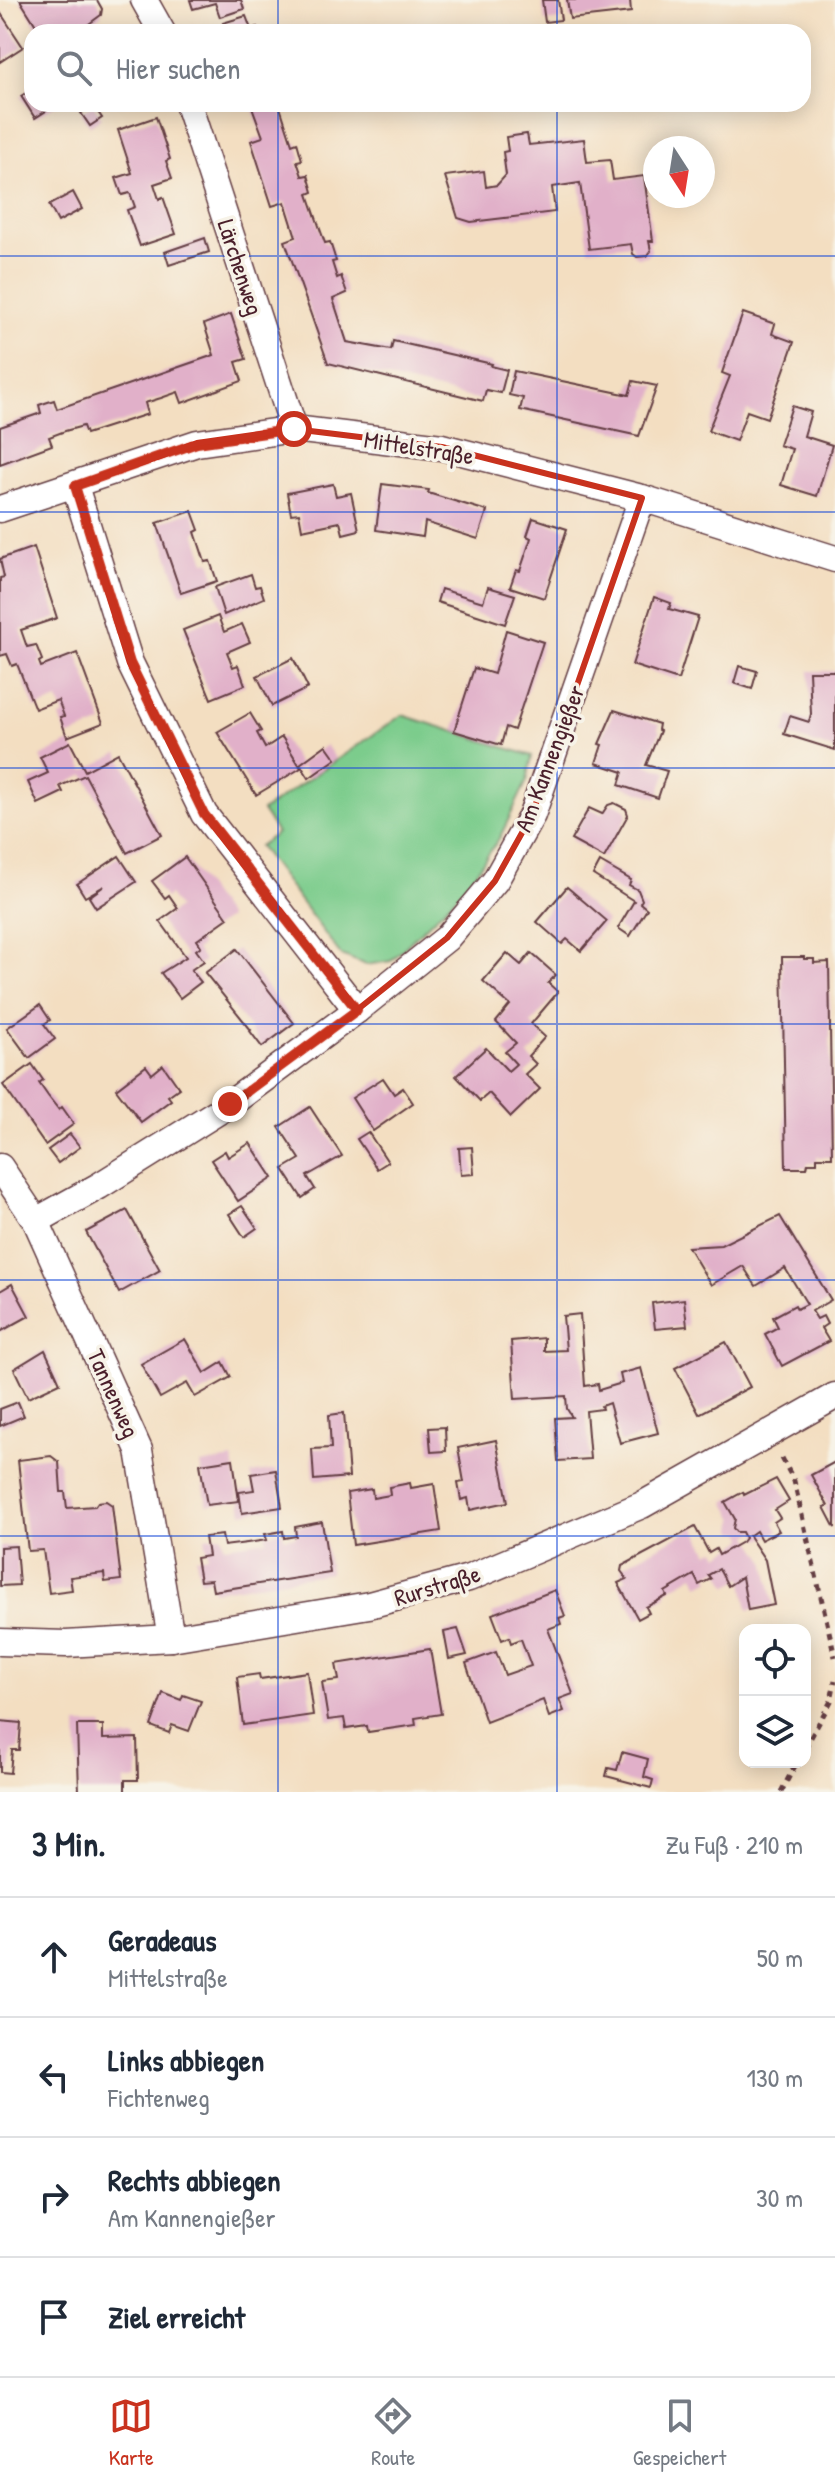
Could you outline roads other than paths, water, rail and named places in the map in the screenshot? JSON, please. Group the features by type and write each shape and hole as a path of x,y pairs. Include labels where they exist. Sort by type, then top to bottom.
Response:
{"street":[{"path":"144,0 158,24"},
{"name":"Lärchenweg","path":"191,112 294,429"},
{"name":"Mittelstraße","path":"0,509 197,443 294,429 442,447 642,498 835,559"},
{"path":"75,486 130,663 204,814 357,1010"},
{"name":"Am Kannengießer","path":"36,1221 99,1186 230,1104 357,1010 447,938 495,881 537,801 642,498"},
{"name":"Tannenweg","path":"0,1167 36,1221 139,1450 171,1638"},
{"name":"Rurstraße","path":"0,1642 66,1644 171,1638 369,1605 469,1578 642,1505 835,1396"}]}
